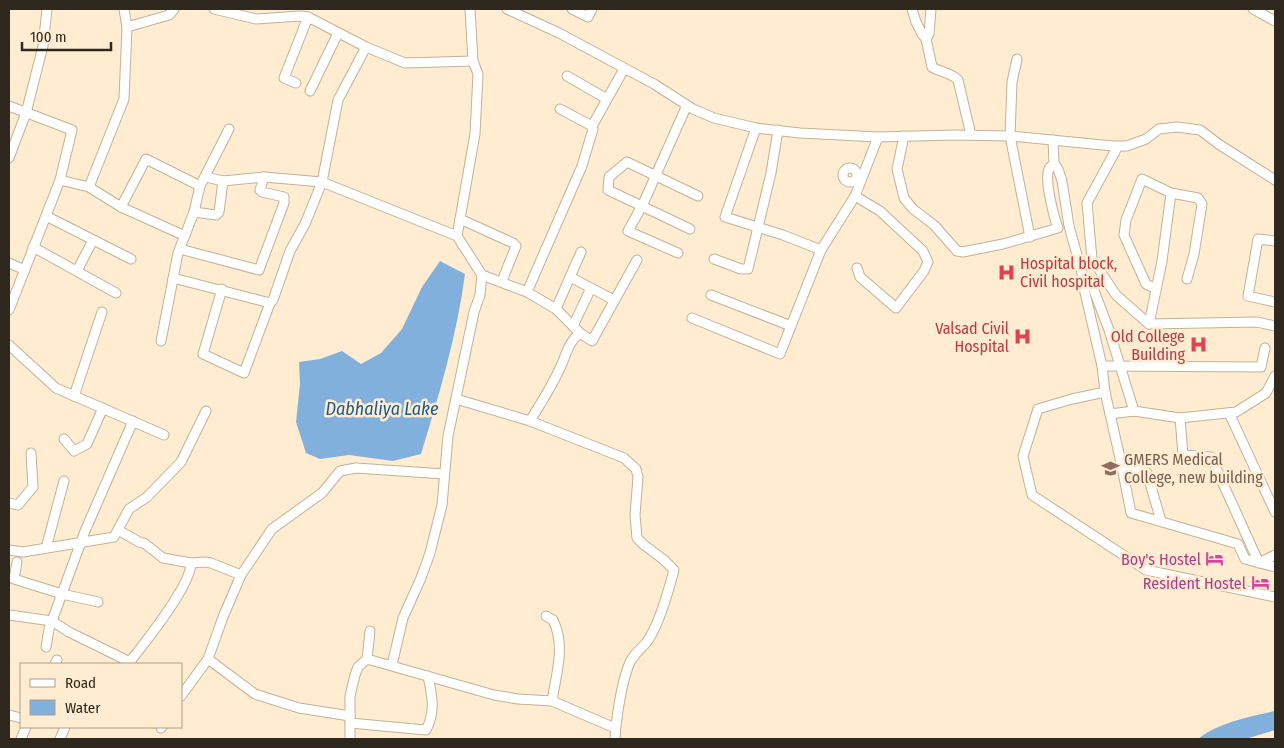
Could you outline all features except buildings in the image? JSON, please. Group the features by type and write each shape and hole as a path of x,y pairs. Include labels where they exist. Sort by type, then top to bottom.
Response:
{"street":[{"path":"9,158 26,113 43,46 47,9"},
{"path":"89,187 124,99 127,27 124,9"},
{"path":"127,27 168,15 174,9"},
{"path":"214,9 256,19 308,17 404,63 473,61"},
{"path":"264,18 266,9"},
{"path":"457,236 475,134 478,74 473,61 470,9"},
{"path":"507,9 558,33 654,84 687,105 714,118 756,128 878,137 1010,136 1127,146 1146,139 1159,129 1177,127 1200,130 1275,180"},
{"path":"572,9 588,17 592,9"},
{"path":"912,9 916,22 926,39 932,67 940,72 956,77 958,80 971,135"},
{"path":"926,39 929,34 932,9"},
{"path":"1253,9 1275,21"},
{"path":"296,83 284,78 308,17"},
{"path":"310,91 338,33"},
{"path":"222,290 203,354 244,373 290,251 305,224 322,182 338,100 366,46"},
{"path":"1017,60 1012,82 1010,136 1030,237"},
{"path":"527,292 582,166 593,129 592,126 624,68"},
{"path":"567,76 607,99"},
{"path":"678,254 628,231 642,206 687,105"},
{"path":"9,106 72,130 60,180 9,310"},
{"path":"560,109 592,126"},
{"path":"756,128 724,217 783,235 821,250"},
{"path":"161,341 180,249 194,212 200,186 229,129"},
{"path":"714,258 741,269 748,269 771,173 778,130"},
{"path":"904,136 896,169 904,198 913,210 934,225 957,251 963,252 995,246 1058,228 1048,175 1049,168 1054,163"},
{"path":"692,318 780,354 821,250 856,196 878,137"},
{"path":"1053,140 1054,163 1062,181 1069,226 1083,278 1082,284 1102,366 1105,392 1131,513 1238,544 1245,559 1275,567"},
{"path":"1118,146 1087,203 1092,259 1116,295 1149,324 1257,322 1275,326"},
{"path":"121,207 146,159 200,186"},
{"path":"690,229 608,190 609,177 627,162 698,196"},
{"path":"206,177 223,182 264,177 322,182 457,236 482,276 480,295 474,312 448,436 442,505 430,553 403,618 392,665"},
{"path":"180,249 259,270 284,203 284,197 260,190 264,177"},
{"path":"60,180 89,187 121,207 185,236"},
{"path":"1156,289 1146,284 1124,235 1126,220 1142,180 1171,193 1198,198 1202,204 1188,280"},
{"path":"194,212 216,215 219,212 223,182"},
{"path":"1149,324 1162,261 1171,193"},
{"path":"856,196 880,211 923,251 928,262 924,271 896,308 860,277 857,268"},
{"path":"46,216 131,259"},
{"path":"460,219 514,243 516,246 502,281"},
{"path":"1275,241 1258,239 1248,296 1275,302"},
{"path":"77,271 93,240"},
{"path":"33,247 116,293"},
{"path":"556,309 581,252"},
{"path":"482,276 502,281 527,292 556,309 576,330 592,341 637,260"},
{"path":"9,263 25,270"},
{"path":"570,277 614,300"},
{"path":"174,278 270,303"},
{"path":"1083,278 1090,280 1108,326 1134,411"},
{"path":"530,421 560,369 567,348 575,337 591,288"},
{"path":"711,295 791,326"},
{"path":"74,396 102,312"},
{"path":"9,345 56,388 164,435"},
{"path":"1102,366 1261,367 1265,348"},
{"path":"1110,414 1134,411 1180,418 1236,412 1266,393 1275,376"},
{"path":"1105,392 1038,409 1024,456 1032,495 1146,570 1275,597"},
{"path":"456,399 530,421 624,458 636,470 638,477 635,515 637,538 674,570 668,594 656,624 647,642 637,651 628,666 615,728 616,739"},
{"path":"64,439 74,451 87,444 103,408"},
{"path":"9,550 23,552 114,537 128,509 147,497 180,462 206,411"},
{"path":"1229,413 1275,512"},
{"path":"1180,418 1183,455 1210,457 1259,563"},
{"path":"46,647 52,621 85,531 133,421"},
{"path":"9,503 18,505 33,487 31,453"},
{"path":"1122,466 1142,469 1147,473 1160,522"},
{"path":"182,695 208,659 241,575 272,530 322,494 340,471 356,468 444,474"},
{"path":"46,548 64,481"},
{"path":"118,530 144,543 163,558 191,563 211,563 241,575"},
{"path":"1259,563 1275,555"},
{"path":"17,562 14,579 62,594 98,602"},
{"path":"9,615 52,621 77,636 128,661 132,659 173,602 191,570 191,563"},
{"path":"546,616 553,620 559,631 560,649 552,701"},
{"path":"350,739 350,696 354,675 358,667 367,658 370,631"},
{"path":"367,658 494,695 518,699 552,701 615,728"},
{"path":"208,659 255,694 299,708 350,720 426,730 433,710 428,676"}],"water":[{"name":"Dabhaliya Lake","path":"440,261 465,274 462,297 441,387 421,454 393,461 349,455 320,459 306,453 296,422 300,384 299,362 320,359 342,351 361,364 381,353 402,329 422,287"},
{"path":"1275,711 1275,730 1245,739 1198,739 1224,724"}],"place":[{"name":"Hospital block, Civil hospital","path":"1006,272"},
{"name":"Valsad Civil Hospital","path":"1023,337"},
{"name":"Old College Building","path":"1199,345"},
{"name":"GMERS Medical College, new building","path":"1110,468"},
{"name":"Boy's Hostel","path":"1215,559"},
{"name":"Resident Hostel","path":"1260,583"}]}
